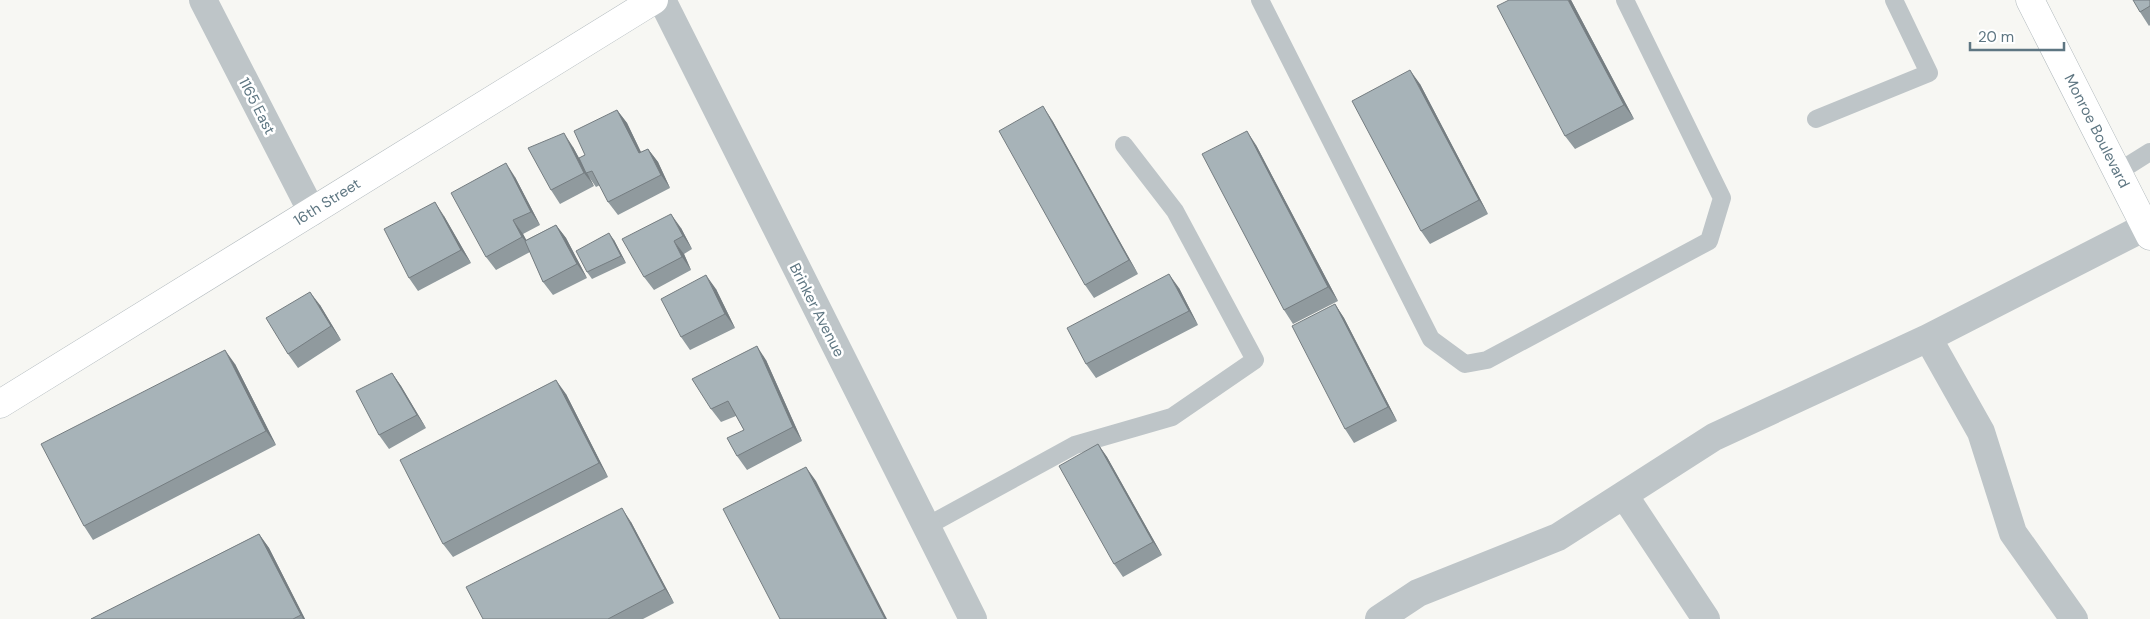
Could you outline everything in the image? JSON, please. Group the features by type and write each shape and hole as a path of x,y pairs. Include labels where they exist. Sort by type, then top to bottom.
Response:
{"street":[{"name":"1165 East","path":"203,0 312,212"},
{"name":"16th Street","path":"0,404 654,0"},
{"name":"Brinker Avenue","path":"662,0 973,619"},
{"name":"Monroe Boulevard","path":"2030,0 2148,232"},
{"path":"1379,619 1418,593 1558,537 1714,437 1928,338 2148,232"},
{"path":"1928,338 1981,432 2013,533 2074,619"},
{"path":"1624,495 1706,619"}],"lane":[{"path":"1260,0 1431,338 1465,364 1487,360 1709,241 1722,198 1625,0"},
{"path":"1816,119 1929,73 1894,0"},
{"path":"926,526 1075,445 1172,417 1255,360 1175,211 1124,144"},
{"path":"2118,172 2150,152"}],"building":[{"path":"1509,0 1568,0 1624,105 1565,136 1497,6"},
{"path":"2133,0 2150,0 2150,6 2140,12"},
{"path":"1410,70 1479,200 1421,231 1352,101"},
{"path":"1043,106 1129,260 1085,285 999,131"},
{"path":"617,110 639,153 648,149 661,175 608,202 592,171 586,173 579,158 585,155 574,131"},
{"path":"1247,131 1328,287 1284,310 1202,154"},
{"path":"564,133 584,173 551,190 528,148"},
{"path":"506,163 531,212 513,220 522,237 486,257 451,193"},
{"path":"435,202 461,250 409,278 384,229"},
{"path":"671,214 683,236 674,241 682,257 644,277 622,239"},
{"path":"556,225 577,264 543,282 525,241"},
{"path":"609,233 621,256 587,272 576,251"},
{"path":"1169,274 1189,311 1086,364 1067,328"},
{"path":"706,275 725,314 681,337 661,299"},
{"path":"310,292 331,326 288,354 266,318"},
{"path":"1335,304 1388,407 1345,429 1292,326"},
{"path":"757,346 793,427 737,456 727,438 744,430 728,401 711,409 692,379"},
{"path":"225,350 266,431 84,526 41,444"},
{"path":"392,373 417,415 379,435 356,391"},
{"path":"556,380 599,463 443,544 400,460"},
{"path":"1098,444 1153,542 1114,564 1059,466"},
{"path":"806,467 885,619 780,619 723,509"},
{"path":"622,508 665,589 608,619 483,619 466,587"},
{"path":"259,534 301,615 293,619 91,619"}]}
